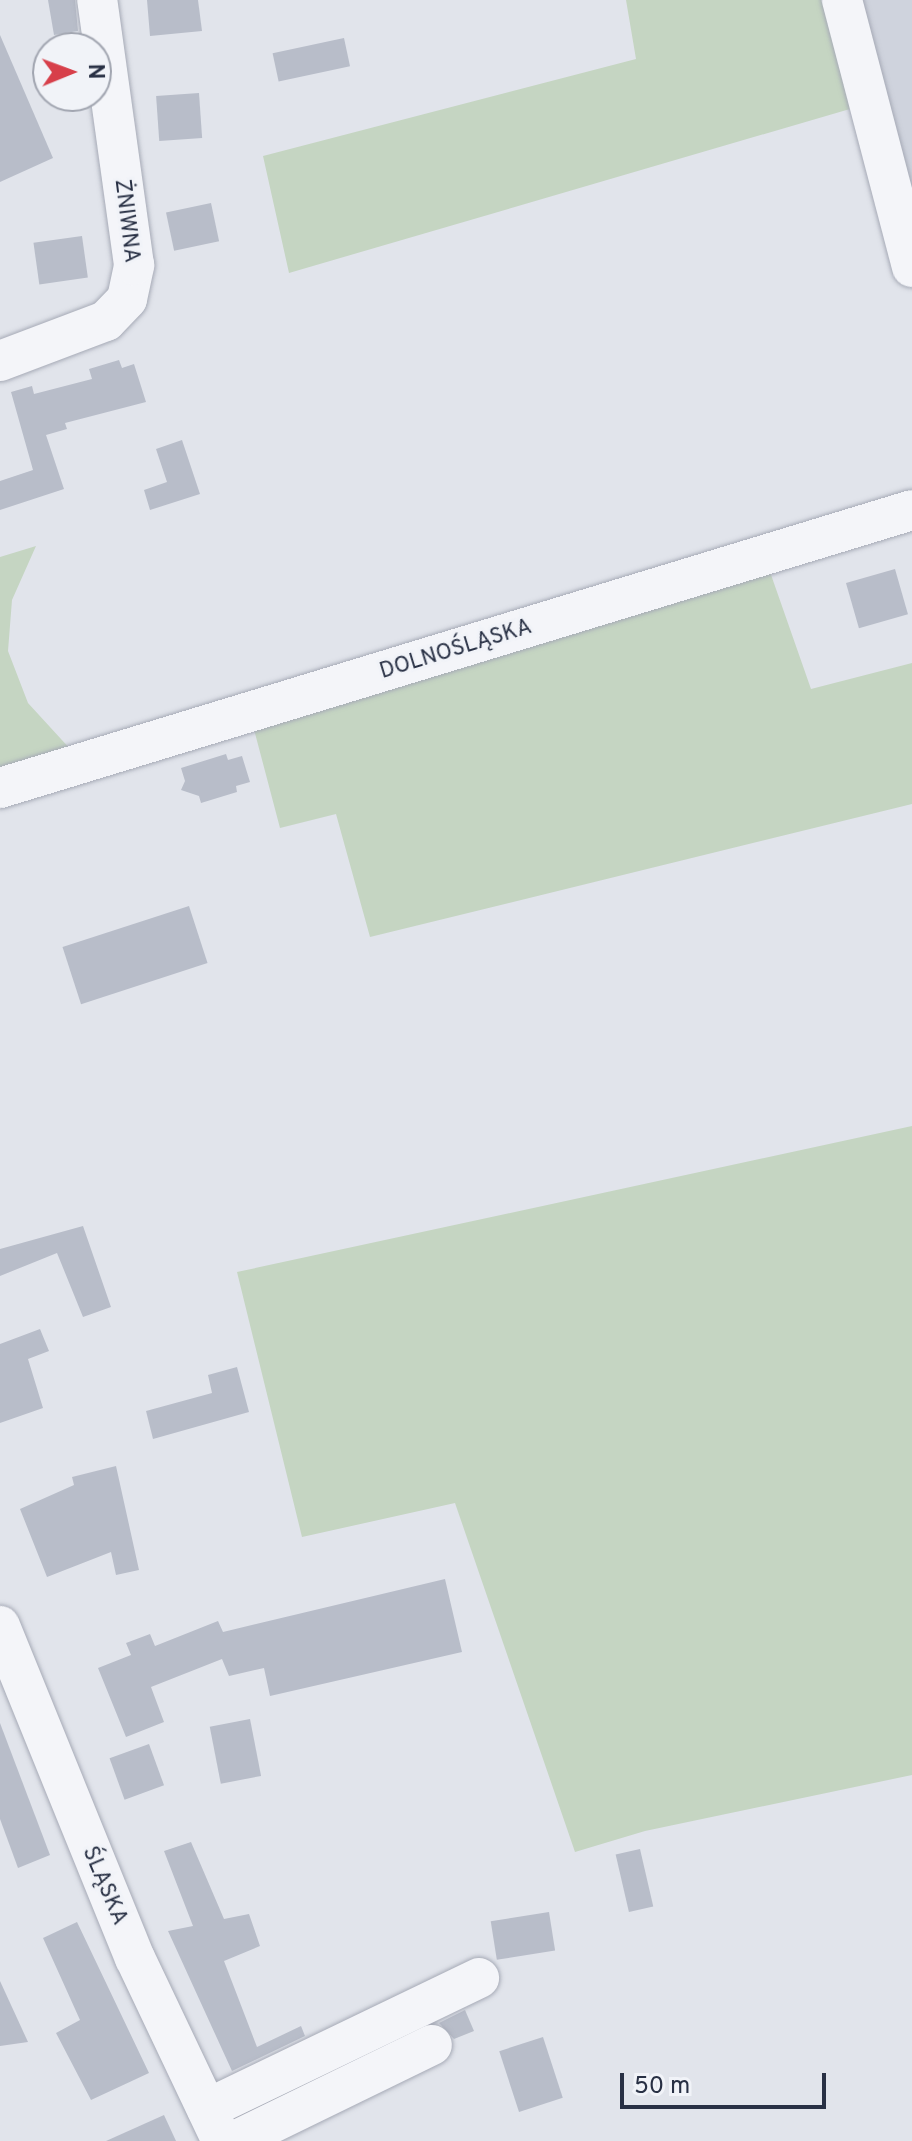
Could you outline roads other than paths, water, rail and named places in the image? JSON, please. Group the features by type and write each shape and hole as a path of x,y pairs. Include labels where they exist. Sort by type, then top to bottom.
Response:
{"street":[{"name":"ŻNIWNA","path":"0,361 106,321 127,299 134,265 97,0"},
{"path":"842,0 912,267"},
{"name":"DOLNOŚLĄSKA","path":"0,788 912,510"},
{"name":"ŚLĄSKA","path":"0,1626 129,1945 215,2125"},
{"path":"215,2125 479,1978"},
{"path":"235,2141 432,2045"}]}
